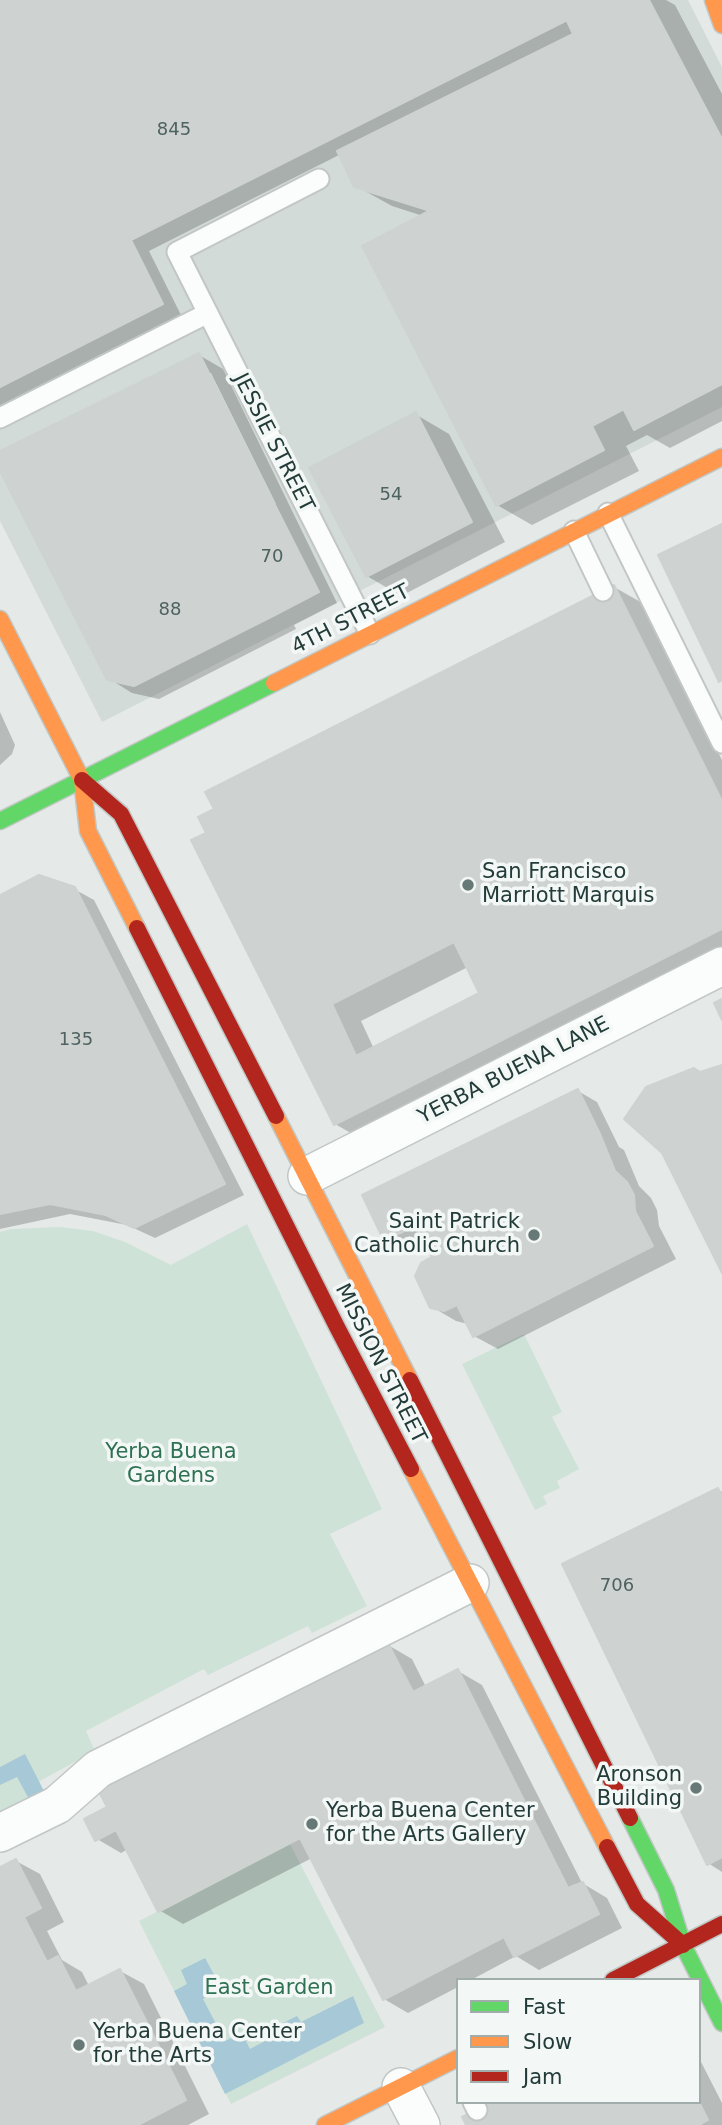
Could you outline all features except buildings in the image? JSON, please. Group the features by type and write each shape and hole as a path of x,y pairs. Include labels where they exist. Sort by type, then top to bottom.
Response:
{"main road":[{"path":"713,0 722,25"},
{"name":"4TH STREET","path":"0,821 722,457"},
{"name":"MISSION STREET","path":"0,618 82,780 88,831 337,1327 636,1904 683,1945"},
{"name":"MISSION STREET","path":"82,780 121,814 307,1176 666,1890 683,1945 700,1978"},
{"path":"617,1978 722,1924"},
{"name":"MISSION STREET","path":"701,1981 722,2023"},
{"path":"325,2125 456,2062"}],"street":[{"name":"YERBA BUENA LANE","path":"307,1176 722,966"},
{"path":"0,1833 57,1805 98,1769 470,1583"},
{"path":"401,2087 421,2125"}],"lane":[{"name":"JESSIE STREET","path":"319,179 177,252 370,634"},
{"path":"0,418 208,313"},
{"path":"608,513 722,743"},
{"path":"574,531 603,591"}],"shaded area":[{"path":"0,0 688,0 722,67 722,407 102,722 0,521"}],"green space":[{"name":"Yerba Buena Gardens","path":"247,1224 382,1509 330,1534 367,1606 312,1633 308,1626 208,1675 204,1669 86,1731 95,1751 38,1782 47,1800 0,1817 0,1232 60,1227 93,1231 125,1242 171,1265"},
{"path":"524,1334 562,1412 552,1417 579,1469 557,1481 560,1488 543,1496 547,1504 535,1510 462,1364"},
{"name":"East Garden","path":"290,1844 385,2027 231,2104 139,1921"}],"water":[{"path":"25,1754 45,1793 30,1801 17,1777 0,1785 0,1767"},
{"path":"205,1958 217,1980 209,1984 213,1993 203,1999 225,2041 242,2033 250,2049 276,2035 273,2028 297,2016 301,2022 353,1996 364,2023 225,2094 174,1991 187,1984 181,1970"}],"traffic: fast":[{"path":"0,821 274,683"},
{"path":"630,1818 666,1890 683,1945 700,1978"},
{"path":"701,1981 722,2023"}],"traffic: slow":[{"path":"713,0 722,25"},
{"path":"274,683 722,457"},
{"path":"0,619 82,780 88,831 137,928"},
{"path":"276,1116 410,1380"},
{"path":"411,1469 607,1847"},
{"path":"325,2125 456,2059"}],"traffic: jam":[{"path":"82,780 121,814 276,1116"},
{"path":"137,928 411,1469"},
{"path":"410,1380 630,1818"},
{"path":"607,1847 637,1904 683,1945"},
{"path":"617,1978 722,1924"}],"place":[{"name":"San Francisco Marriott Marquis","path":"468,885"},
{"name":"Saint Patrick Catholic Church","path":"534,1235"},
{"name":"Aronson Building","path":"696,1788"},
{"name":"Yerba Buena Center for the Arts Gallery","path":"312,1824"},
{"name":"Yerba Buena Center for the Arts","path":"79,2045"}]}
